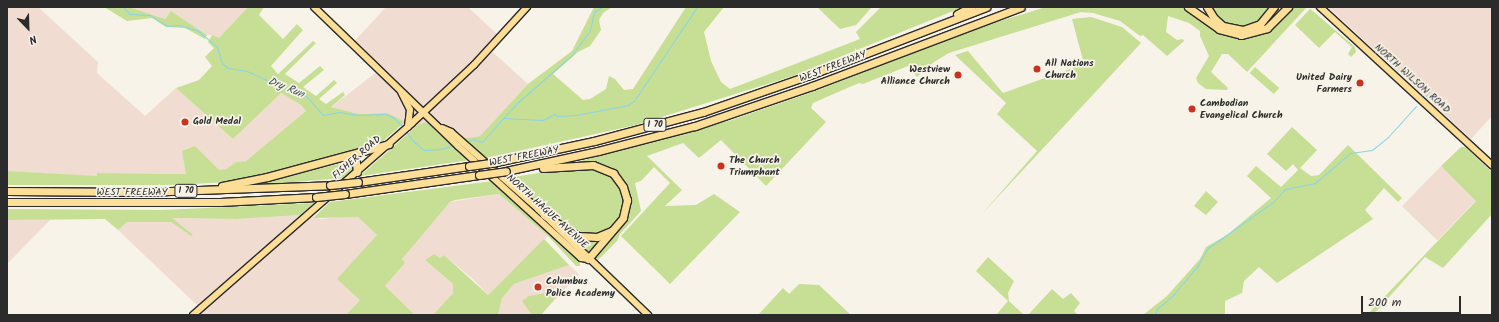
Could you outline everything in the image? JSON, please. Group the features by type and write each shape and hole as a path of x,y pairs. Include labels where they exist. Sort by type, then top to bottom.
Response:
{"highway":[{"path":"911,35 971,7"},
{"name":"WEST FREEWAY","path":"7,191 167,191 330,185 496,162 594,141 703,112 810,76 911,35 986,7"},
{"name":"WEST FREEWAY","path":"7,202 220,202 316,197 506,171 638,141 751,108 1021,7"},
{"path":"1188,7 1219,29 1240,35 1267,28 1288,7"},
{"path":"1207,7 1220,24 1236,30 1255,27 1268,17 1277,7"},
{"path":"1268,17 1274,7"},
{"path":"167,191 244,183 341,158 388,144"},
{"path":"341,158 354,161 357,172"},
{"path":"521,168 584,164 613,173 623,186 627,200 625,213 616,228 588,259"},
{"path":"544,214 566,230 584,237 597,237 616,228"}],"main road":[{"name":"NORTH HAGUE AVENUE","path":"314,7 442,128 452,141 582,258 588,259"},
{"name":"FISHER ROAD","path":"193,315 424,112 474,65 527,7"},
{"name":"NORTH WILSON ROAD","path":"1320,7 1492,165"},
{"path":"399,88 410,110 408,126"},
{"name":"NORTH HAGUE AVENUE","path":"442,128 451,132 544,214 586,254 588,259 648,315"}],"shaded area":[{"path":"7,7 38,7 98,62 97,73 145,116 176,88 233,139 281,93 301,105 306,111 246,161 236,162 226,169 186,174 97,173 98,177 7,171"},
{"path":"129,7 248,7 218,39 213,35 207,35 171,11 165,19"},
{"path":"386,7 468,7 498,35 487,47 528,84 480,136 448,141 428,122 419,124 413,130 387,113 359,114 331,107 378,71 352,44"},
{"path":"1328,7 1492,7 1492,116 1471,139"},
{"path":"1441,166 1476,200 1437,240 1402,206"},
{"path":"499,194 548,236 488,295 474,280 444,255 440,258 434,254 425,260 453,284 453,293 433,315 415,315 385,286 405,263 401,259 450,202"},
{"path":"300,215 321,219 352,215 358,217 377,235 360,300 346,315 190,315 199,307 118,230 127,222 171,222 191,236 171,218 236,219"},
{"path":"51,219 7,264 7,220"},
{"name":"Columbus Police Academy","path":"569,265 579,274 541,315 498,315 502,298 514,284"}],"green space":[{"path":"104,7 129,7 165,19 171,11 207,35 205,39 185,28 166,27 152,18 127,21"},
{"path":"248,7 264,7 259,15 283,39 297,24 303,30 271,66 278,74 313,41 316,43 285,74 299,83 320,66 324,70 303,87 316,96 334,80 337,83 319,99 326,104 343,92 345,95 331,107 359,114 387,113 405,122 381,143 233,182 168,185 7,185 7,171 97,176 97,173 186,174 182,151 195,146 219,170 226,169 236,162 246,161 306,111 301,105 281,93 233,139 176,88 199,80 212,66 205,57 214,48 208,42 212,35 219,38"},
{"path":"594,7 612,7 603,13 599,20 601,30 590,46 578,52 553,74 583,100 590,99 606,89 609,76 615,79 624,90 633,89 686,7 724,7 704,32 711,61 721,82 730,89 860,39 856,32 881,7 963,7 793,76 636,125 486,158 461,139 480,136 528,84 572,51"},
{"path":"817,7 872,7 856,25 840,29"},
{"path":"1046,7 1183,7 1221,33 1242,38 1253,37 1270,29 1292,7 1307,7 1247,72 1228,54 1222,54 1211,72 1228,88 1227,90 1206,89 1198,83 1196,78 1209,56 1200,36 1200,31 1189,23 1168,16 1166,32 1177,40 1183,39 1184,41 1167,56 1143,35 1140,36 1120,21 1093,13 1081,12 949,53 934,62 917,77 908,66 863,84 859,83 813,103 811,108 826,122 766,186 721,140 699,158 683,143 647,156 682,190 665,206 696,205 714,194 740,212 670,284 621,236 670,183 654,167 641,181 635,183 641,211 620,234 617,241 597,261 593,257 627,215 620,178 577,162 732,120 821,89 974,29"},
{"path":"1210,7 1268,7 1259,20 1246,27 1224,23"},
{"path":"1308,7 1355,47 1356,52 1351,57 1348,54 1352,47 1335,32 1319,48 1295,25 1310,9"},
{"path":"1091,17 1122,27 1141,43 981,215 1037,151 997,114 1006,103 955,55 968,51 1003,93 1084,64 1072,19"},
{"path":"1255,67 1279,88 1274,94 1250,73"},
{"path":"428,122 470,160 360,176 419,124"},
{"path":"1292,127 1317,150 1300,168 1311,176 1319,175 1348,145 1402,198 1398,202 1384,188 1365,210 1373,219 1277,283 1259,267 1244,281 1242,293 1225,301 1225,315 1143,315 1167,296 1200,259 1206,247 1227,235 1271,198 1247,176 1256,166 1281,187 1298,170 1293,164 1286,171 1267,154"},
{"path":"1461,147 1465,147 1492,172 1492,214 1443,268 1425,257 1373,315 1367,315 1476,201 1441,166"},
{"path":"343,163 350,163 354,169 344,178 245,186"},
{"path":"569,168 596,168 609,173 616,179 624,198 623,211 615,226 599,234 580,234 563,225 508,178"},
{"path":"493,181 580,260 580,266 576,266 548,236 499,194 455,200 450,202 402,259 405,263 385,286 415,315 346,315 360,300 337,279 377,235 358,217 313,218 330,202"},
{"path":"1206,191 1218,202 1206,215 1194,206"},
{"path":"314,203 300,215 236,219 172,218 193,235 191,236 171,222 127,222 118,230 105,219 7,220 7,209 162,210"},
{"path":"568,234 604,237 590,255"},
{"path":"544,239 569,265 514,284 502,298 498,315 433,315 453,293 453,284 425,260 434,254 440,258 444,255 488,295"},
{"path":"988,257 1014,281 1008,293 1009,301 1024,315 996,315 1008,301 976,271"},
{"path":"799,284 819,285 851,315 758,315 783,288 789,294"},
{"path":"1052,289 1063,299 1071,293 1080,303 1074,311 1078,315 1028,315"},
{"path":"562,290 541,315 532,315 522,301 529,296"}],"waterway":[{"name":"Dry Run","path":"123,7 130,14 150,15 167,26 178,25 197,30 217,47 222,63 228,68 247,71 281,87 293,89 306,96 323,115 338,112 359,115 385,114 393,117 403,127"},
{"name":"Dry Run","path":"466,142 473,139 482,142 517,103 572,55 590,30 594,12 602,7"},
{"path":"504,118 543,120 554,114 557,116 576,115 628,105 634,101 697,7"},
{"path":"1426,96 1429,92"},
{"path":"1155,315 1157,309 1174,294 1198,265 1208,248 1273,202 1285,189 1315,183 1350,153 1372,150 1388,137 1416,106"},
{"name":"Dry Run","path":"406,131 412,140 424,150 441,149 453,145"}],"place":[{"name":"All Nations Church","path":"1037,69"},
{"name":"Westview Alliance Church","path":"958,75"},
{"name":"United Dairy Farmers","path":"1360,83"},
{"name":"Cambodian Evangelical Church","path":"1192,109"},
{"name":"Gold Medal","path":"185,122"},
{"name":"The Church Triumphant","path":"721,166"},
{"name":"Columbus Police Academy","path":"538,287"}]}
